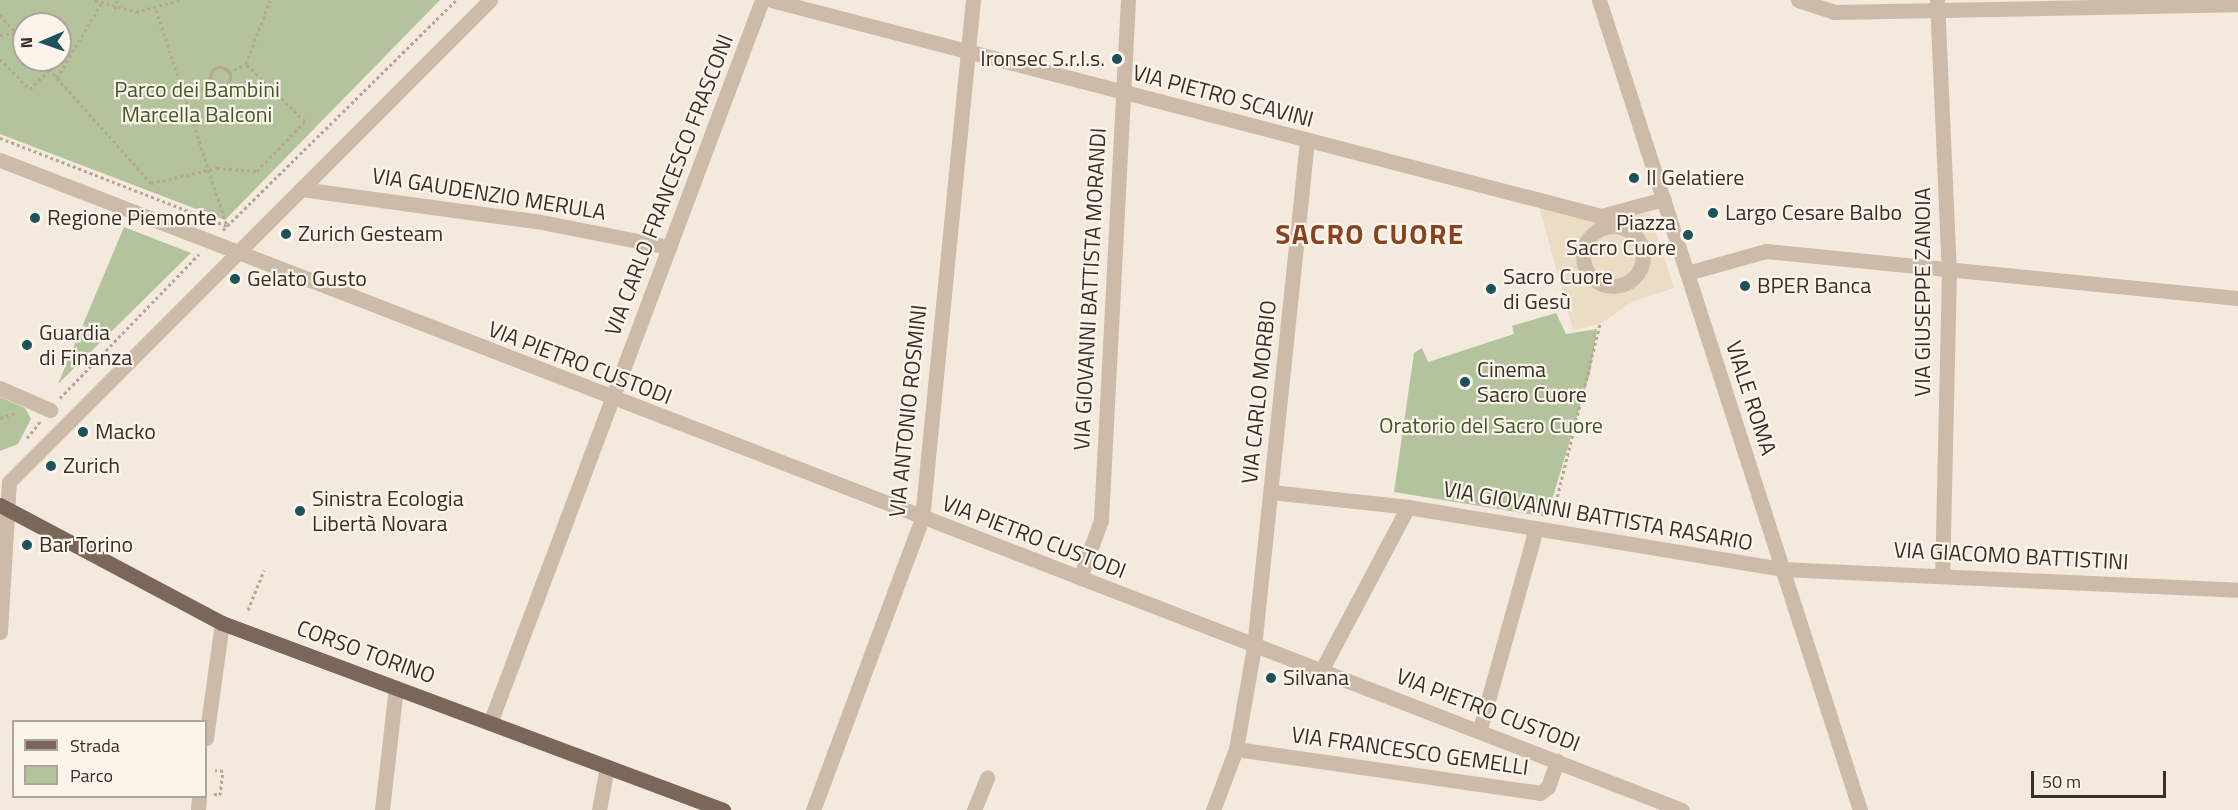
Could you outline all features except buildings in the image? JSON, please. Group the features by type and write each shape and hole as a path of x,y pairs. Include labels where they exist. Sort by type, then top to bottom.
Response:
{"main road":[{"name":"CORSO TORINO","path":"3,506 222,623 723,810"}],"street":[{"path":"0,632 9,547 3,506 9,482 490,0"},
{"name":"VIA CARLO FRANCESCO FRASCONI","path":"490,723 762,0"},
{"name":"VIA PIETRO SCAVINI","path":"771,0 1307,141 1601,222 1664,199"},
{"name":"VIA ANTONIO ROSMINI","path":"813,810 922,519 973,0"},
{"name":"VIA GIOVANNI BATTISTA MORANDI","path":"1080,578 1101,520 1128,0"},
{"name":"VIALE ROMA","path":"1599,0 1860,810"},
{"path":"1798,0 1834,12 1937,4 2238,4"},
{"name":"VIA GIUSEPPE ZANOIA","path":"1937,4 1949,271 1942,575"},
{"name":"VIA CARLO MORBIO","path":"1213,810 1236,748 1254,646 1307,141"},
{"name":"VIA PIETRO CUSTODI","path":"0,160 612,400 1254,646 1480,729 1682,810"},
{"name":"VIA GAUDENZIO MERULA","path":"301,189 536,221 669,247"},
{"path":"1601,222 1632,231 1644,249 1641,270 1626,284 1606,286 1585,268 1587,240 1601,222"},
{"path":"1687,273 1766,251 2238,298"},
{"path":"0,388 50,410"},
{"name":"VIA GIOVANNI BATTISTA RASARIO","path":"1271,492 1408,507 1781,569"},
{"name":"VIA GIOVANNI BATTISTA RASARIO","path":"1321,671 1408,507"},
{"path":"1480,729 1536,529"},
{"name":"VIA GIACOMO BATTISTINI","path":"1781,569 2238,590"},
{"path":"207,731 222,623"},
{"path":"382,810 396,688"},
{"name":"VIA FRANCESCO GEMELLI","path":"1236,748 1540,793 1548,787 1557,761"},
{"path":"599,810 607,767"},
{"path":"974,810 987,777"}],"path":[{"path":"95,0 115,9 156,10 180,0"},
{"path":"115,9 117,0"},
{"path":"184,94 213,85 225,86 229,73 246,64 270,0"},
{"path":"227,226 456,0"},
{"path":"57,78 101,4"},
{"path":"156,10 227,226"},
{"path":"0,15 12,28"},
{"path":"0,58 12,70"},
{"path":"51,72 151,183 209,170 256,171 305,121 246,64"},
{"path":"213,85 209,76 215,68 229,73"},
{"path":"14,72 30,89 47,72"},
{"path":"0,138 227,226"},
{"path":"64,392 201,252"},
{"path":"1552,521 1600,324"},
{"path":"248,610 264,570"},
{"path":"215,770 222,771 223,783 220,795"}],"green space":[{"name":"Parco dei Bambini Marcella Balconi","path":"0,0 440,0 225,220 0,134"},
{"path":"124,227 191,253 58,384"},
{"name":"Oratorio del Sacro Cuore","path":"1556,313 1566,334 1597,329 1590,373 1547,517 1394,492 1414,353 1422,348 1428,362 1514,334 1512,326"},
{"path":"0,397 25,408 31,419 18,444 0,451"}],"shaded area":[{"path":"1539,206 1592,221 1650,213 1674,288 1634,301 1600,324 1573,330"}],"place":[{"name":"Ironsec S.r.l.s.","path":"1117,59"},
{"name":"Il Gelatiere","path":"1634,178"},
{"name":"Largo Cesare Balbo","path":"1713,213"},
{"name":"Regione Piemonte","path":"35,218"},
{"name":"Zurich Gesteam","path":"286,234"},
{"name":"Piazza Sacro Cuore","path":"1688,235"},
{"name":"Gelato Gusto","path":"235,279"},
{"name":"BPER Banca","path":"1745,286"},
{"name":"Sacro Cuore di Gesù","path":"1491,289"},
{"name":"Guardia di Finanza","path":"27,345"},
{"name":"Cinema Sacro Cuore","path":"1465,382"},
{"name":"Macko","path":"83,432"},
{"name":"Zurich","path":"51,466"},
{"name":"Sinistra Ecologia Libertà Novara","path":"300,511"},
{"name":"Bar Torino","path":"27,545"},
{"name":"Silvana","path":"1271,678"}],"district":[{"name":"SACRO CUORE","path":"1370,234"}]}
